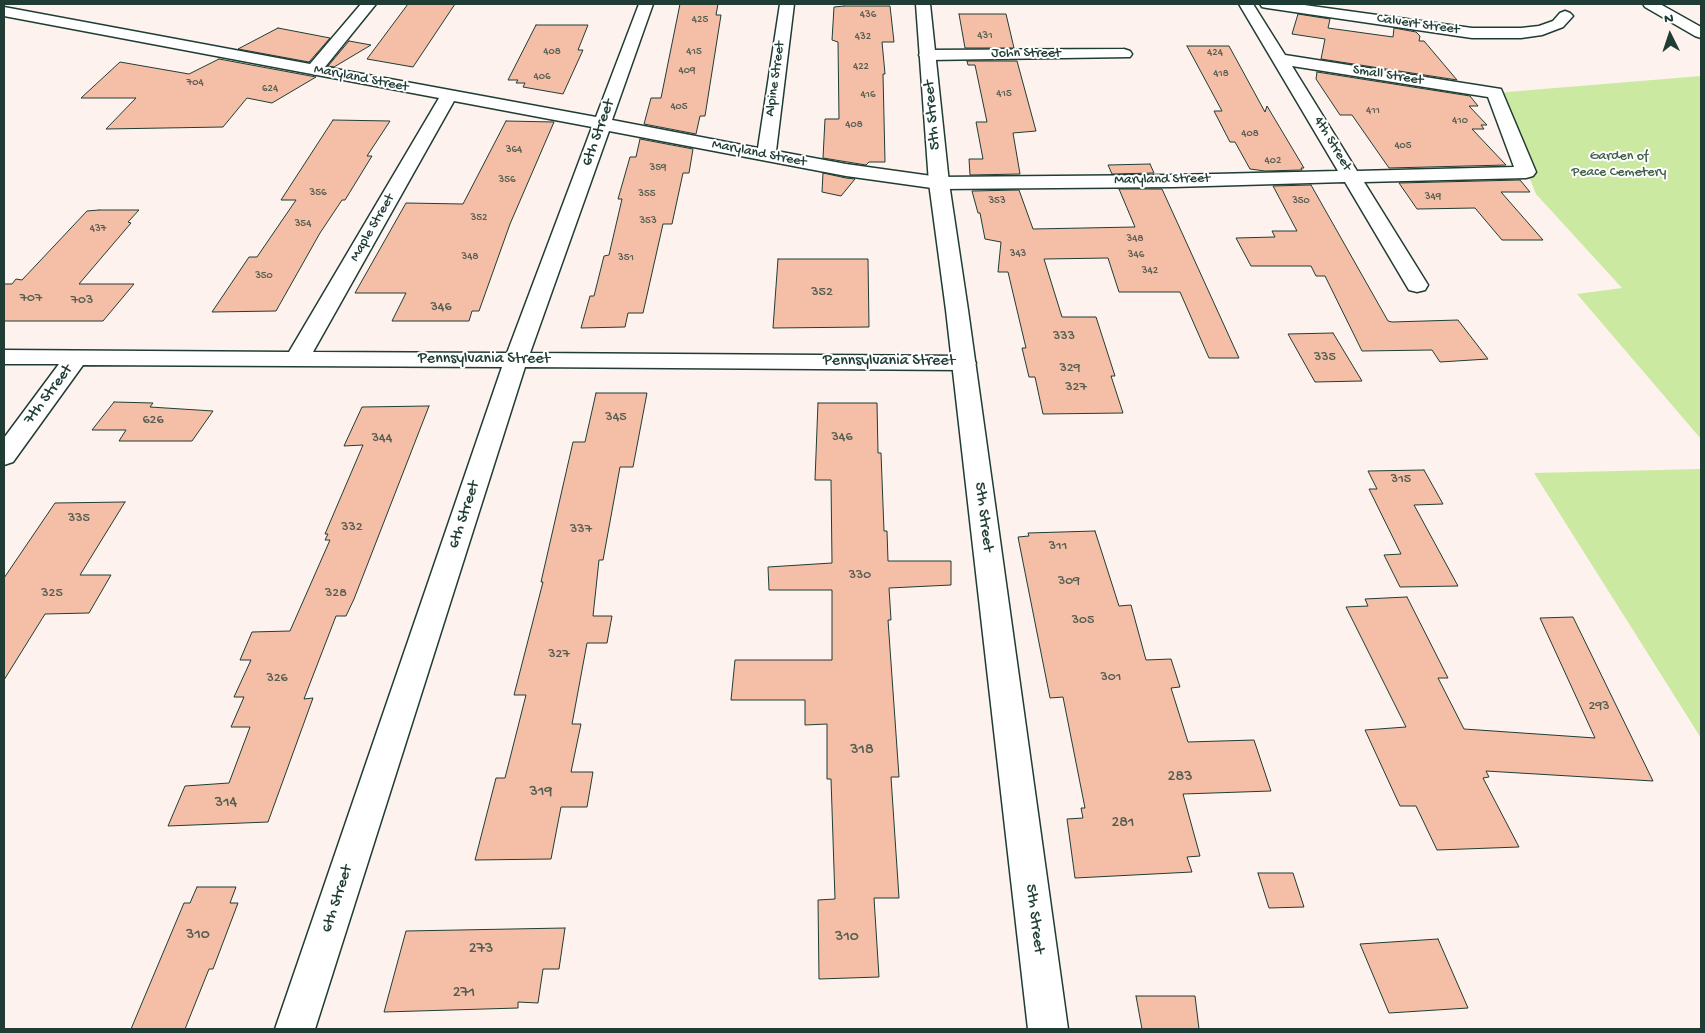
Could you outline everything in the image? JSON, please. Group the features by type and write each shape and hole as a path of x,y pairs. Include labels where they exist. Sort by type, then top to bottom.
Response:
{"street":[{"path":"313,70 369,4"},
{"name":"6th Street","path":"295,1029 516,360 646,4"},
{"name":"Alpine Street","path":"766,155 786,4"},
{"name":"5th Street","path":"923,4 939,183 964,363 1048,1029"},
{"name":"4th Street","path":"1246,4 1417,285"},
{"name":"Calvert Street","path":"1267,4 1472,33 1521,33 1542,30 1558,24 1565,16"},
{"path":"1650,4 1701,32"},
{"name":"Maryland Street","path":"4,11 846,170 939,183 1526,172"},
{"name":"John Street","path":"927,55 1124,54"},
{"name":"Small Street","path":"1280,59 1495,92 1526,172"},
{"name":"Maple Street","path":"297,359 449,95"},
{"name":"Pennsylvania Street","path":"4,358 964,363"},
{"name":"7th Street","path":"4,456 76,358"}],"green space":[{"name":"Garden of Peace Cemetery","path":"1701,76 1701,439 1577,294 1622,288 1536,194 1495,93"},
{"path":"1701,469 1701,738 1534,473"}],"building":[{"path":"408,4 455,4 413,67 367,59"},
{"path":"680,4 718,4 716,15 721,15 705,116 700,116 696,134 644,124 651,98 661,98"},
{"path":"890,6 894,42 882,42 885,74 883,74 885,162 869,162 866,165 823,158 825,119 839,119 838,42 832,40 834,7"},
{"path":"959,14 1006,14 1014,48 965,48"},
{"path":"1298,14 1330,19 1328,28 1393,37 1394,28 1416,32 1420,36 1419,41 1424,41 1457,80 1321,59 1325,39 1292,34"},
{"path":"536,25 588,25 578,50 583,50 563,94 523,87 525,83 516,83 518,80 508,80"},
{"path":"278,28 330,38 309,62 238,49"},
{"path":"349,41 371,45 334,67 328,66"},
{"path":"1187,46 1229,46 1265,112 1267,106 1304,168 1301,168 1302,170 1265,171 1250,169 1235,142 1230,142 1214,111 1222,111"},
{"path":"219,59 316,77 272,103 247,98 223,127 106,129 136,98 81,98 120,62 189,74"},
{"path":"967,61 1017,61 1036,131 1013,133 1020,174 970,175 969,159 983,159 976,122 987,122 975,65 968,65"},
{"path":"1317,72 1470,96 1478,106 1469,106 1487,125 1481,125 1484,129 1472,129 1506,165 1389,168 1352,115 1340,115 1316,79"},
{"path":"333,120 390,121 367,156 372,156 345,200 342,200 320,233 276,311 212,312 249,257 257,257 296,200 281,200"},
{"path":"506,121 554,122 510,224 479,311 472,311 469,321 392,321 406,293 355,293 406,203 463,204"},
{"path":"640,139 693,149 689,173 683,173 672,224 663,224 643,313 628,313 625,327 581,328 590,296 594,296 604,256 609,255 622,199 618,199 630,157 636,157"},
{"path":"1150,164 1154,173 1112,174 1108,165"},
{"path":"823,173 855,179 841,196 822,192"},
{"path":"1520,180 1530,192 1501,192 1543,240 1502,240 1475,208 1417,209 1399,183"},
{"path":"1311,185 1388,321 1458,320 1488,359 1440,362 1432,350 1362,351 1325,276 1316,276 1311,266 1251,266 1236,238 1275,237 1272,231 1297,231 1273,186"},
{"path":"1119,189 1162,189 1239,358 1209,358 1180,292 1119,292 1108,258 1044,259 1062,317 1096,317 1115,376 1111,376 1123,413 1043,414 1035,377 1029,377 1022,348 1026,348 1008,272 998,272 1001,242 985,239 980,213 978,213 972,191 1019,190 1033,229 1135,227"},
{"path":"139,210 128,222 131,223 79,284 134,284 103,321 4,321 4,284 12,284 16,279 22,280 87,211"},
{"path":"778,259 868,259 869,327 773,328"},
{"path":"1333,333 1362,381 1315,382 1288,334"},
{"path":"596,393 647,393 633,467 620,467 603,560 599,560 593,616 612,616 607,643 587,643 572,724 581,724 571,772 593,772 587,807 561,807 551,859 475,860 496,778 505,778 526,695 514,695 543,582 541,582 573,442 585,442"},
{"path":"114,402 153,403 150,407 213,411 192,441 119,441 126,430 92,430"},
{"path":"818,403 877,403 878,453 881,453 884,531 887,531 888,561 951,561 951,585 889,588 891,620 888,620 899,777 891,777 899,898 874,898 879,977 819,979 818,900 835,899 831,779 827,779 827,724 805,725 805,700 731,700 735,660 832,660 832,590 769,590 768,567 832,563 831,480 815,480"},
{"path":"429,406 354,599 346,616 336,616 304,699 313,698 268,822 168,826 185,786 229,783 250,727 231,727 244,697 234,697 251,660 240,660 252,632 290,631 330,540 325,540 328,534 325,534 363,445 344,446 362,407"},
{"path":"1424,470 1443,504 1414,505 1458,586 1400,587 1384,555 1401,554 1369,489 1377,489 1368,471"},
{"path":"125,502 80,575 111,575 89,613 45,614 4,680 4,578 55,503"},
{"path":"1095,531 1119,606 1131,605 1146,660 1171,659 1180,687 1171,688 1188,742 1254,740 1271,791 1183,794 1200,856 1187,857 1192,872 1075,878 1067,819 1083,818 1081,808 1085,808 1063,697 1050,698 1018,537 1029,536 1028,533"},
{"path":"1407,597 1448,678 1438,678 1464,729 1595,738 1540,618 1573,617 1653,781 1486,771 1489,777 1483,778 1519,847 1437,850 1416,806 1400,806 1365,730 1406,727 1346,607 1368,606 1365,599"},
{"path":"1258,873 1293,873 1304,907 1269,908"},
{"path":"197,887 236,887 230,903 238,903 213,969 209,969 185,1029 131,1029 184,903 190,903"},
{"path":"565,928 559,969 543,969 538,1003 518,1002 518,1008 384,1012 406,931"},
{"path":"1438,939 1468,1008 1389,1013 1360,944"},
{"path":"1136,996 1195,996 1199,1029 1142,1029"}]}
